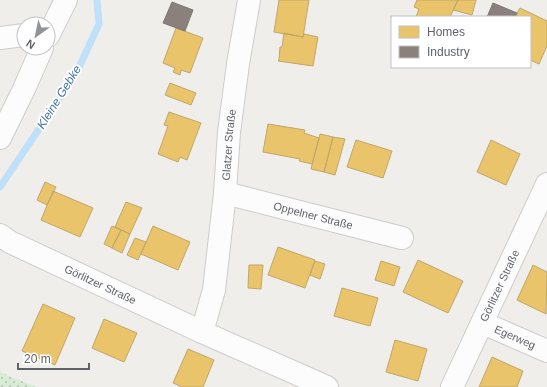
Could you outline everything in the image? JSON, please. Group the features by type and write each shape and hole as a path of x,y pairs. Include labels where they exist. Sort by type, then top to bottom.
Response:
{"street":[{"path":"56,19 66,0"},
{"name":"Glatzer Straße","path":"202,332 214,290 225,193 229,132 238,64 249,0"},
{"path":"0,38 16,35"},
{"path":"0,138 38,56"},
{"name":"Görlitzer Straße","path":"452,387 547,184"},
{"name":"Oppelner Straße","path":"225,193 402,238"},
{"name":"Görlitzer Straße","path":"0,235 10,242 202,332 327,387"},
{"name":"Egerweg","path":"483,323 547,351"}],"green space":[{"path":"0,372 36,387 0,387"}],"building: Homes":[{"path":"279,0 309,0 303,37 274,32"},
{"path":"417,0 458,0 450,16 416,16 419,9 414,7"},
{"path":"458,0 476,0 472,15 453,10"},
{"path":"520,8 547,21 547,46 539,64 531,60 531,16 516,16"},
{"path":"176,28 203,38 190,73 181,70 180,75 173,72 175,68 163,63"},
{"path":"284,33 303,37 304,34 318,37 313,66 278,61"},
{"path":"170,83 196,93 191,105 165,95"},
{"path":"169,112 201,123 187,160 180,157 178,162 158,154 168,126 164,125"},
{"path":"268,124 305,130 304,133 319,138 312,164 299,161 300,159 263,152"},
{"path":"320,134 333,137 324,172 311,169"},
{"path":"333,137 345,139 335,175 324,172"},
{"path":"356,140 392,151 383,178 347,167"},
{"path":"491,140 520,154 506,185 477,172"},
{"path":"45,182 56,187 47,205 37,200"},
{"path":"53,191 93,208 80,237 41,220"},
{"path":"126,202 142,208 130,234 115,227"},
{"path":"112,226 121,230 112,248 104,244"},
{"path":"153,226 190,242 178,270 141,254"},
{"path":"121,230 130,234 122,253 112,248"},
{"path":"135,238 146,242 138,260 127,255"},
{"path":"278,247 315,260 305,288 268,275"},
{"path":"418,260 463,281 448,313 403,292"},
{"path":"315,261 325,264 320,279 310,275"},
{"path":"381,261 400,267 394,286 375,280"},
{"path":"249,265 263,265 261,289 248,288"},
{"path":"533,265 547,272 546,314 517,300"},
{"path":"342,288 378,298 370,326 334,316"},
{"path":"43,304 75,318 55,365 22,351"},
{"path":"104,319 137,333 124,362 92,348"},
{"path":"395,340 427,349 418,381 386,372"},
{"path":"188,349 214,360 203,387 182,387 173,383"},
{"path":"492,357 523,371 517,387 479,387"}],"building: Industry":[{"path":"172,2 193,10 185,31 163,23"},
{"path":"493,3 517,13 516,16 487,16"}],"waterway":[{"name":"Kleine Gebke","path":"0,187 76,74 99,24 97,0"}]}
